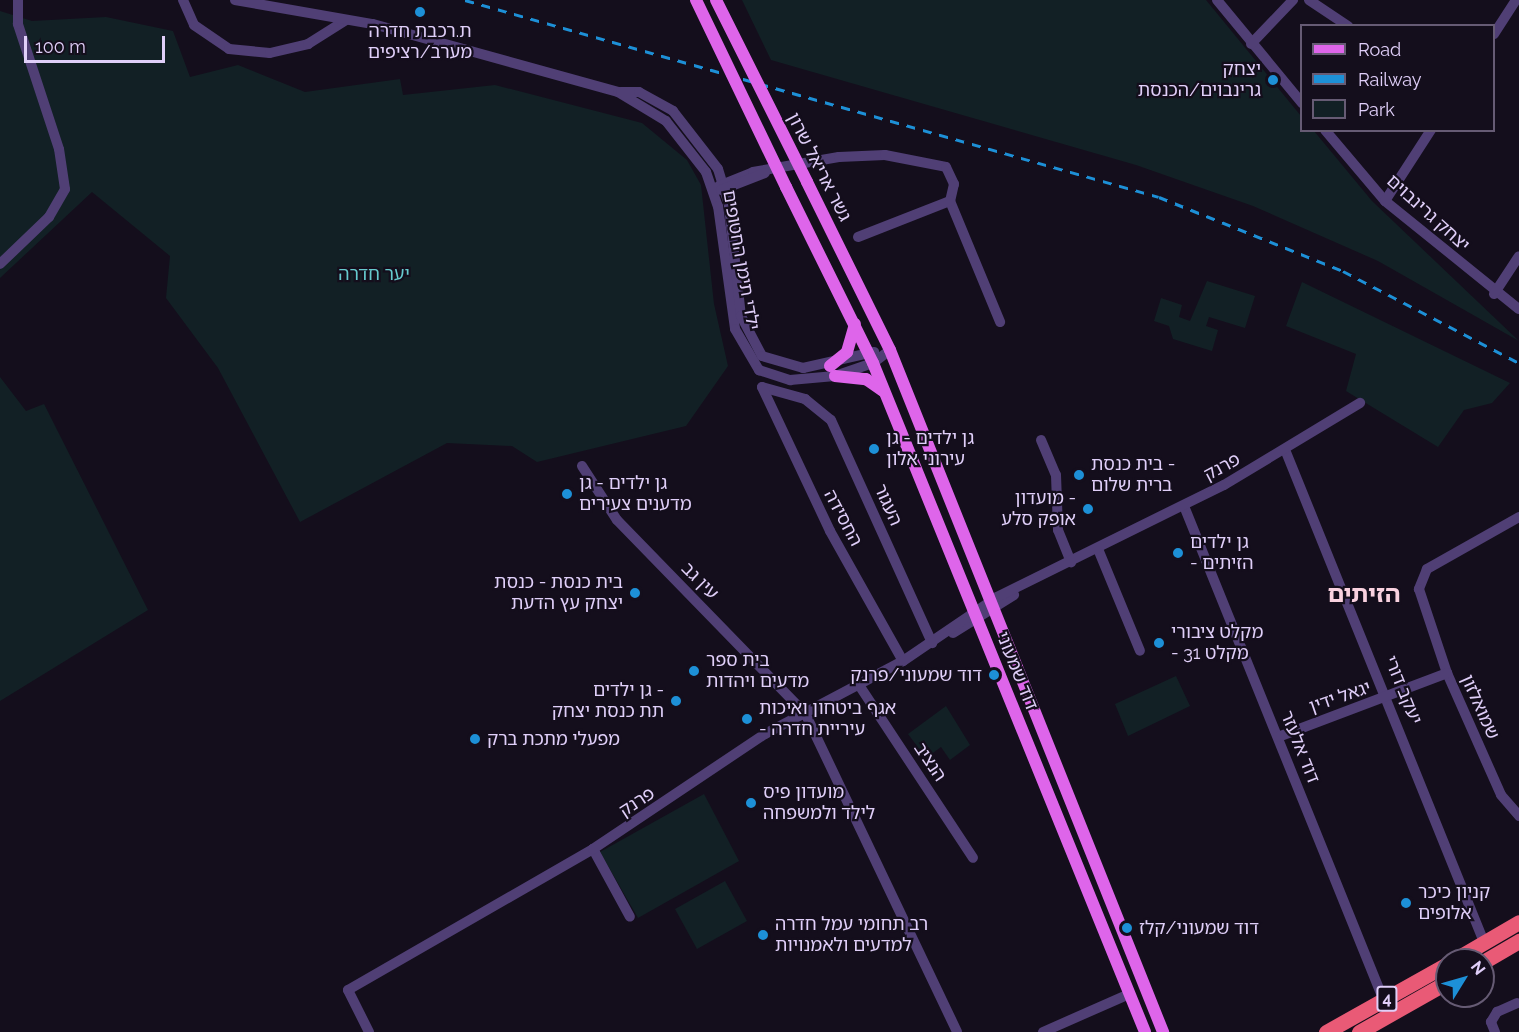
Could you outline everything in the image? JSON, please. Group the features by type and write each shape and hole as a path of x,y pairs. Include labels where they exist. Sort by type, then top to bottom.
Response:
{"highway":[{"path":"1474,948 1519,922"},
{"path":"1495,955 1519,941"},
{"name":"4","path":"1326,1032 1435,971"},
{"name":"4","path":"1359,1032 1435,989"}],"main road":[{"name":"גשר אריאל שרון","path":"696,0 786,187 855,323"},
{"name":"גשר אריאל שרון","path":"716,0 890,350"},
{"name":"דוד שמעוני","path":"855,323 1145,1032"},
{"path":"855,323 847,352 832,371 866,379 885,393"},
{"name":"דוד שמעוני","path":"890,350 990,607 1162,1032"}],"street":[{"path":"0,264 49,217 65,189 59,149 18,24 18,0"},
{"path":"183,0 194,25 229,49 270,53 308,44 346,20"},
{"name":"ילדי תימן החטופים","path":"235,0 346,20 618,92 639,92 673,111 700,140 725,186 741,316 750,341 773,363 832,371"},
{"path":"1217,0 1300,101"},
{"path":"1251,44 1293,0"},
{"path":"1309,0 1345,24"},
{"path":"1495,32 1516,0"},
{"name":"ילדי תימן החטופים","path":"618,92 680,135 713,189 740,346 759,370 775,377 832,371 890,350"},
{"name":"יצחק גרינבוים","path":"1327,132 1385,201 1494,294 1519,309"},
{"path":"1385,201 1430,132"},
{"path":"713,189 765,173 839,157 885,155 937,163 953,178 950,201 1000,322"},
{"path":"858,237 950,201"},
{"path":"1494,294 1519,256"},
{"name":"העגור","path":"762,387 806,399 831,420 932,643"},
{"name":"החסידה","path":"762,387 830,531 903,661"},
{"name":"פרנק","path":"369,1032 348,990 593,849 805,712 903,661 1030,583 1286,452 1360,403"},
{"path":"1041,440 1056,475 1058,530 1071,562"},
{"name":"יעקב דורי","path":"1286,452 1389,698 1484,942"},
{"name":"עין גב","path":"582,466 617,520 805,712 957,1032"},
{"name":"דוד אלעזר","path":"1184,506 1384,1001"},
{"name":"שמואלזון","path":"1519,518 1428,569 1419,589 1422,605 1446,673 1501,795 1519,816"},
{"path":"1098,549 1140,651"},
{"name":"יגאל ידין","path":"1278,737 1389,698 1446,673"},
{"name":"הנציב","path":"859,685 973,858"},
{"path":"593,849 630,917"},
{"path":"1042,1032 1129,994"},
{"path":"1495,1032 1491,1022 1497,1012 1517,1003"}],"green space":[{"path":"742,0 1206,0 1300,115 1300,132 1315,132 1372,201 1519,341 1378,261 1253,206 1136,165 771,60"},
{"name":"יער חדרה","path":"0,11 32,21 106,17 173,31 190,77 238,65 305,92 400,79 403,95 495,85 642,123 687,160 701,185 714,304 728,366 686,426 537,462 512,446 447,443 300,522 218,368 166,298 170,256 92,192 0,278"},
{"path":"1207,281 1255,296 1245,328 1209,317 1206,326 1218,330 1212,351 1173,339 1169,326 1154,321 1161,298 1182,305 1179,317 1190,321"},
{"path":"1302,282 1510,383 1492,403 1464,410 1438,447 1346,391 1356,354 1286,326"},
{"path":"0,377 26,411 44,404 148,610 0,701"},
{"path":"1176,676 1190,706 1128,736 1115,704"},
{"path":"946,706 970,745 950,760 941,747 926,758 908,734"},
{"path":"704,794 739,861 638,918 600,852"},
{"path":"725,881 747,921 697,949 675,909"}],"railway":[{"path":"465,0 1159,197 1343,271 1519,363"}],"place":[{"name":"ת.רכבת חדרה מערב/רציפים","path":"420,12"},
{"name":"יצחק גרינבוים/הכנסת","path":"1273,80"},
{"name":"גן ילדים - גן עירוני אלון","path":"874,449"},
{"name":"בית כנסת - ברית שלום","path":"1079,475"},
{"name":"גן ילדים - גן מדענים צעירים","path":"567,494"},
{"name":"מועדון - אופק סלע","path":"1088,509"},
{"name":"גן ילדים - הזיתים","path":"1178,553"},
{"name":"בית כנסת - כנסת יצחק עץ הדעת","path":"635,593"},
{"name":"מקלט ציבורי - מקלט 31","path":"1159,643"},
{"name":"בית ספר מדעים ויהדות","path":"694,671"},
{"name":"דוד שמעוני/פרנק","path":"994,675"},
{"name":"גן ילדים - תת כנסת יצחק","path":"676,701"},
{"name":"אגף ביטחון ואיכות - עיריית חדרה","path":"747,719"},
{"name":"מפעלי מתכת ברק","path":"475,739"},
{"name":"מועדון פיס לילד ולמשפחה","path":"751,803"},
{"name":"קניון כיכר אלופים","path":"1406,903"},
{"name":"דוד שמעוני/קלז","path":"1127,928"},
{"name":"רב תחומי עמל חדרה למדעים ולאמנויות","path":"763,935"}],"district":[{"name":"הזיתים","path":"1364,594"}]}
